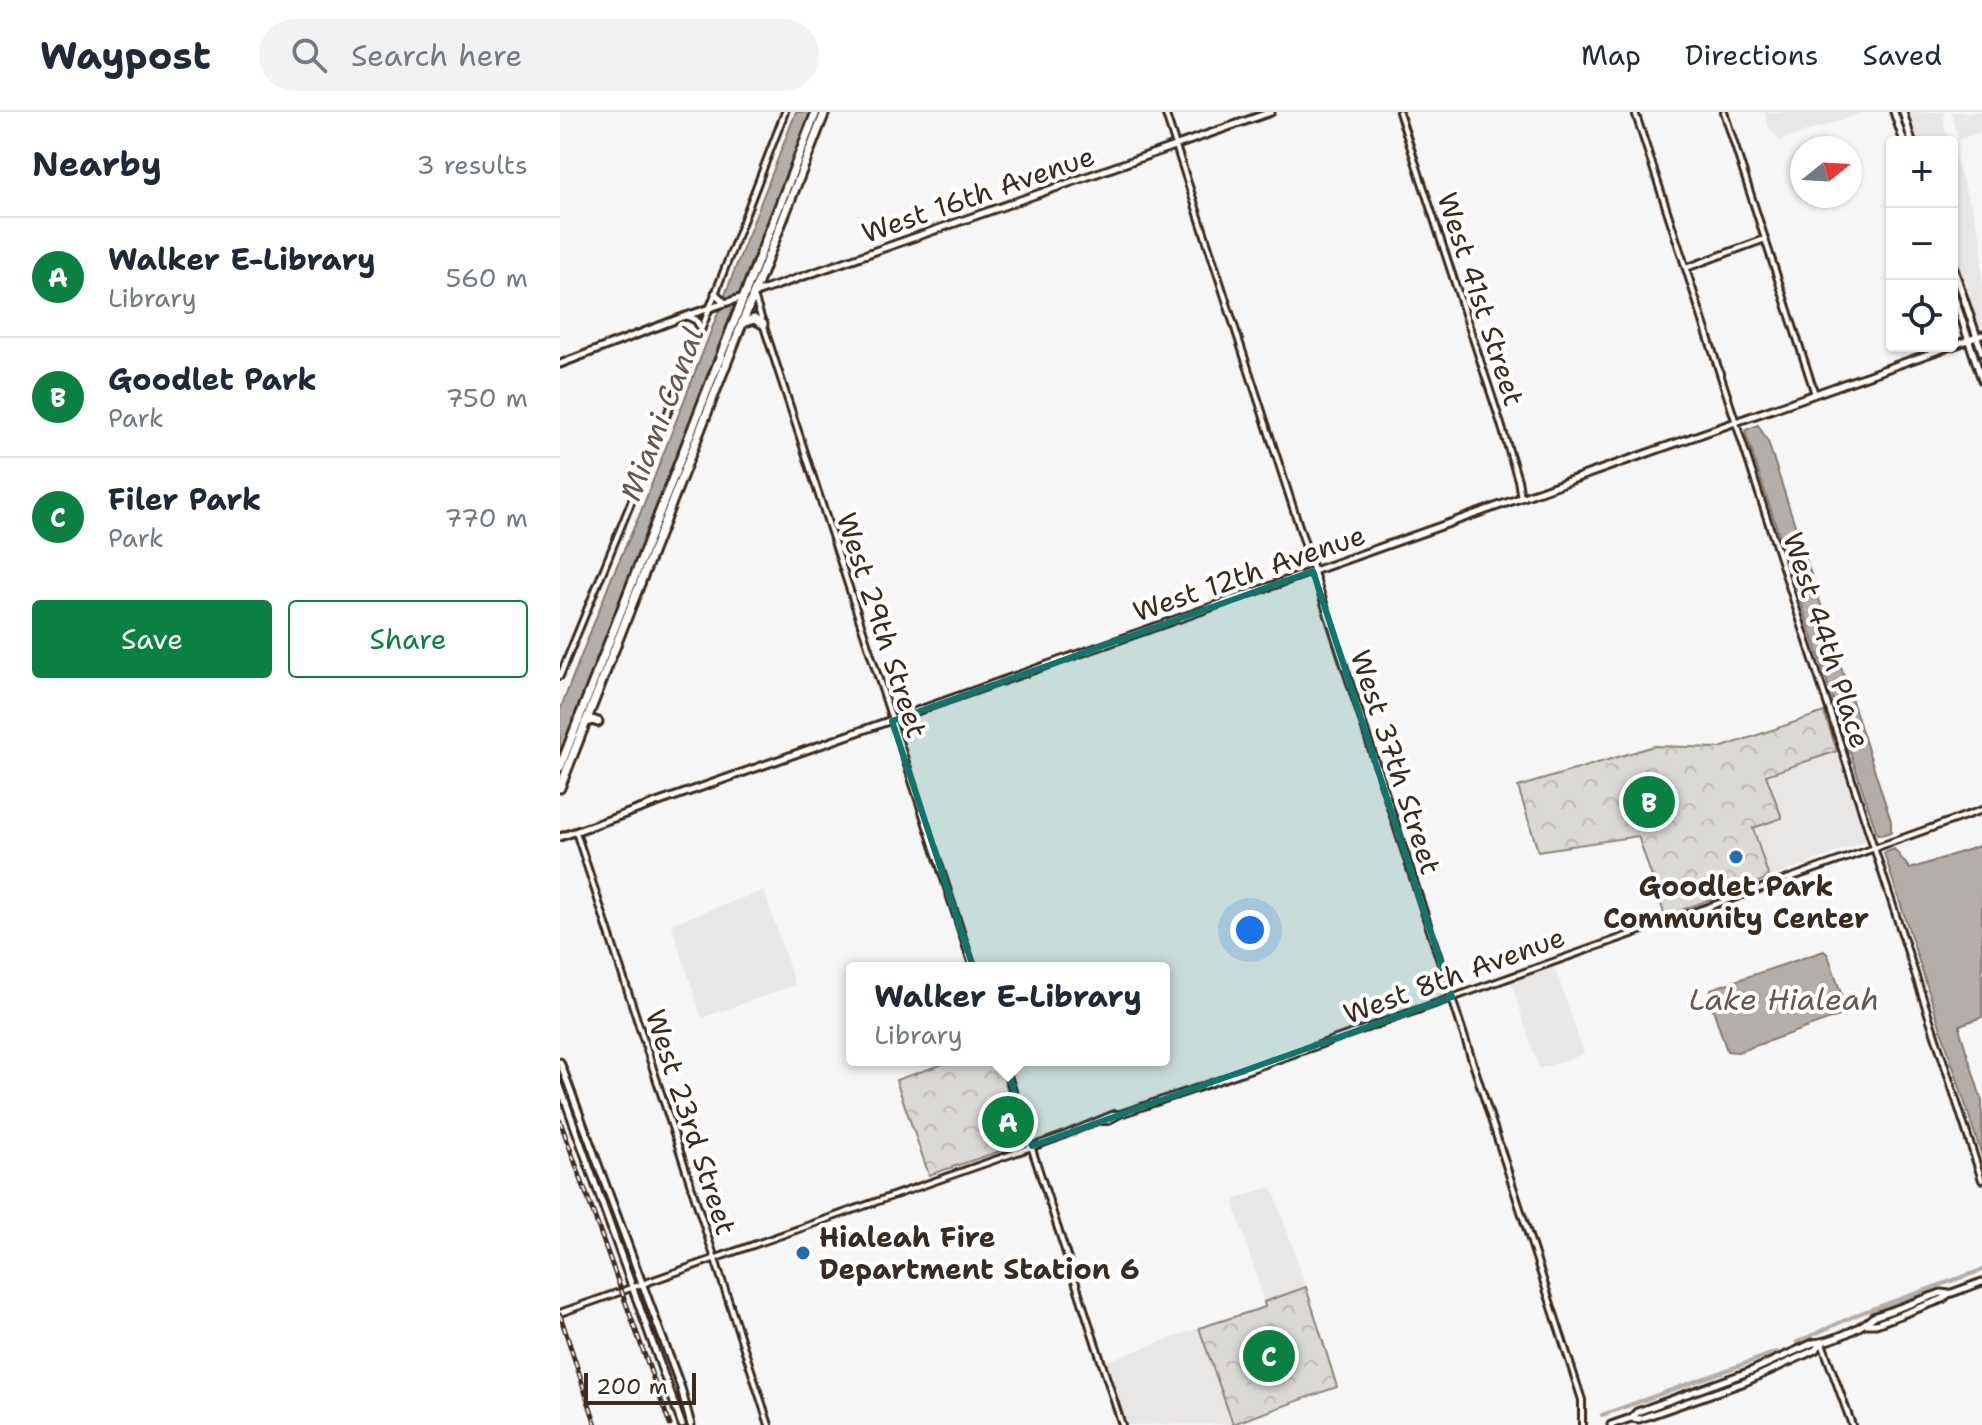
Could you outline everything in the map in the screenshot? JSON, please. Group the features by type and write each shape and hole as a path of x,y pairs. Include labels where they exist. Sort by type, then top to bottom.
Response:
{"highway":[{"path":"560,767 816,112"},
{"path":"560,788 825,112"},
{"path":"742,323 754,319 763,324"},
{"path":"592,686 593,705"},
{"path":"585,723 592,720 598,722"}],"main road":[{"name":"West 16th Avenue","path":"560,364 686,316 1271,112"},
{"path":"1894,112 1902,136"},
{"path":"1903,112 1910,136"},
{"path":"1958,279 1982,352"},
{"path":"716,295 722,304"},
{"path":"1958,308 1982,380"},
{"path":"686,316 696,320 701,328"},
{"name":"West 12th Avenue","path":"1958,344 1979,336"},
{"name":"West 12th Avenue","path":"560,837 1935,352"},
{"path":"560,1062 681,1388 691,1425"},
{"path":"560,1086 682,1425"},
{"path":"1631,1418 1639,1419 1774,1370 1884,1313 1982,1282"},
{"path":"1611,1425 1631,1418 1637,1412 1751,1371 1813,1343 1822,1343"},
{"path":"1664,1410 1668,1401"}],"street":[{"path":"560,676 716,295 785,112"},
{"name":"West 37th Street","path":"1165,112 1578,1387 1583,1405 1582,1425"},
{"name":"West 41st Street","path":"1399,112 1500,421 1521,498"},
{"name":"West 44th Place","path":"1635,112 1982,1180"},
{"path":"1724,112 1815,394"},
{"path":"1686,268 1765,239"},
{"name":"West 29th Street","path":"754,294 971,962"},
{"name":"West 8th Avenue","path":"560,1313 1982,810"},
{"name":"West 23rd Street","path":"576,832 769,1425"},
{"path":"1005,1066 1122,1425"},
{"path":"1822,1343 1852,1425"}],"highlighted area":[{"path":"1313,571 1452,997 1032,1146 892,721"}],"shaded area":[{"path":"1764,112 1862,112 1780,141 1769,127"},
{"path":"1907,112 1944,112 1948,136 1915,136"},
{"path":"1951,112 1982,112 1982,131 1958,140"},
{"path":"1958,167 1982,239 1982,330 1978,331 1958,269"},
{"path":"1837,751 1866,841 1769,878 1752,828 1781,818 1766,775"},
{"path":"764,890 795,985 702,1018 671,924"},
{"path":"1553,967 1584,1054 1539,1069 1511,983"},
{"path":"1269,1187 1273,1189 1306,1287 1264,1302 1234,1204 1236,1199"},
{"path":"1199,1328 1233,1424 1128,1425 1107,1361"}],"green space":[{"path":"1824,712 1837,751 1766,775 1782,818 1753,828 1769,878 1665,916 1638,836 1538,851 1518,787 1654,746 1720,748"},
{"path":"937,1066 1000,1066 1024,1143 929,1175 896,1080"},
{"path":"1306,1287 1337,1387 1233,1424 1199,1328 1265,1307 1264,1302"}],"water":[{"path":"796,112 812,112 560,757 560,710 640,514"},
{"path":"1758,425 1768,442 1891,821 1891,832 1877,834 1746,434 1746,430"},
{"path":"1982,845 1982,1017 1960,1025 1960,1031 1982,1101 1982,1156 1884,853 1894,849 1910,869"},
{"name":"Lake Hialeah","path":"1824,951 1845,1005 1842,1015 1738,1052 1727,1051 1710,1000 1711,989"}],"waterway":[{"path":"1797,1342 1861,1313 1982,1270"},
{"path":"1602,1415 1777,1352"}],"railway":[{"path":"560,1121 670,1425"},
{"path":"560,1315 596,1425"}],"place":[{"name":"Goodlet Park","path":"1649,802"},
{"name":"Goodlet Park Community Center","path":"1736,857"},
{"name":"Walker E-Library","path":"1008,1122"},
{"name":"Hialeah Fire Department Station 6","path":"803,1253"},
{"name":"Filer Park","path":"1269,1356"}],"water label":[{"name":"Miami Canal","path":"662,414"}]}
